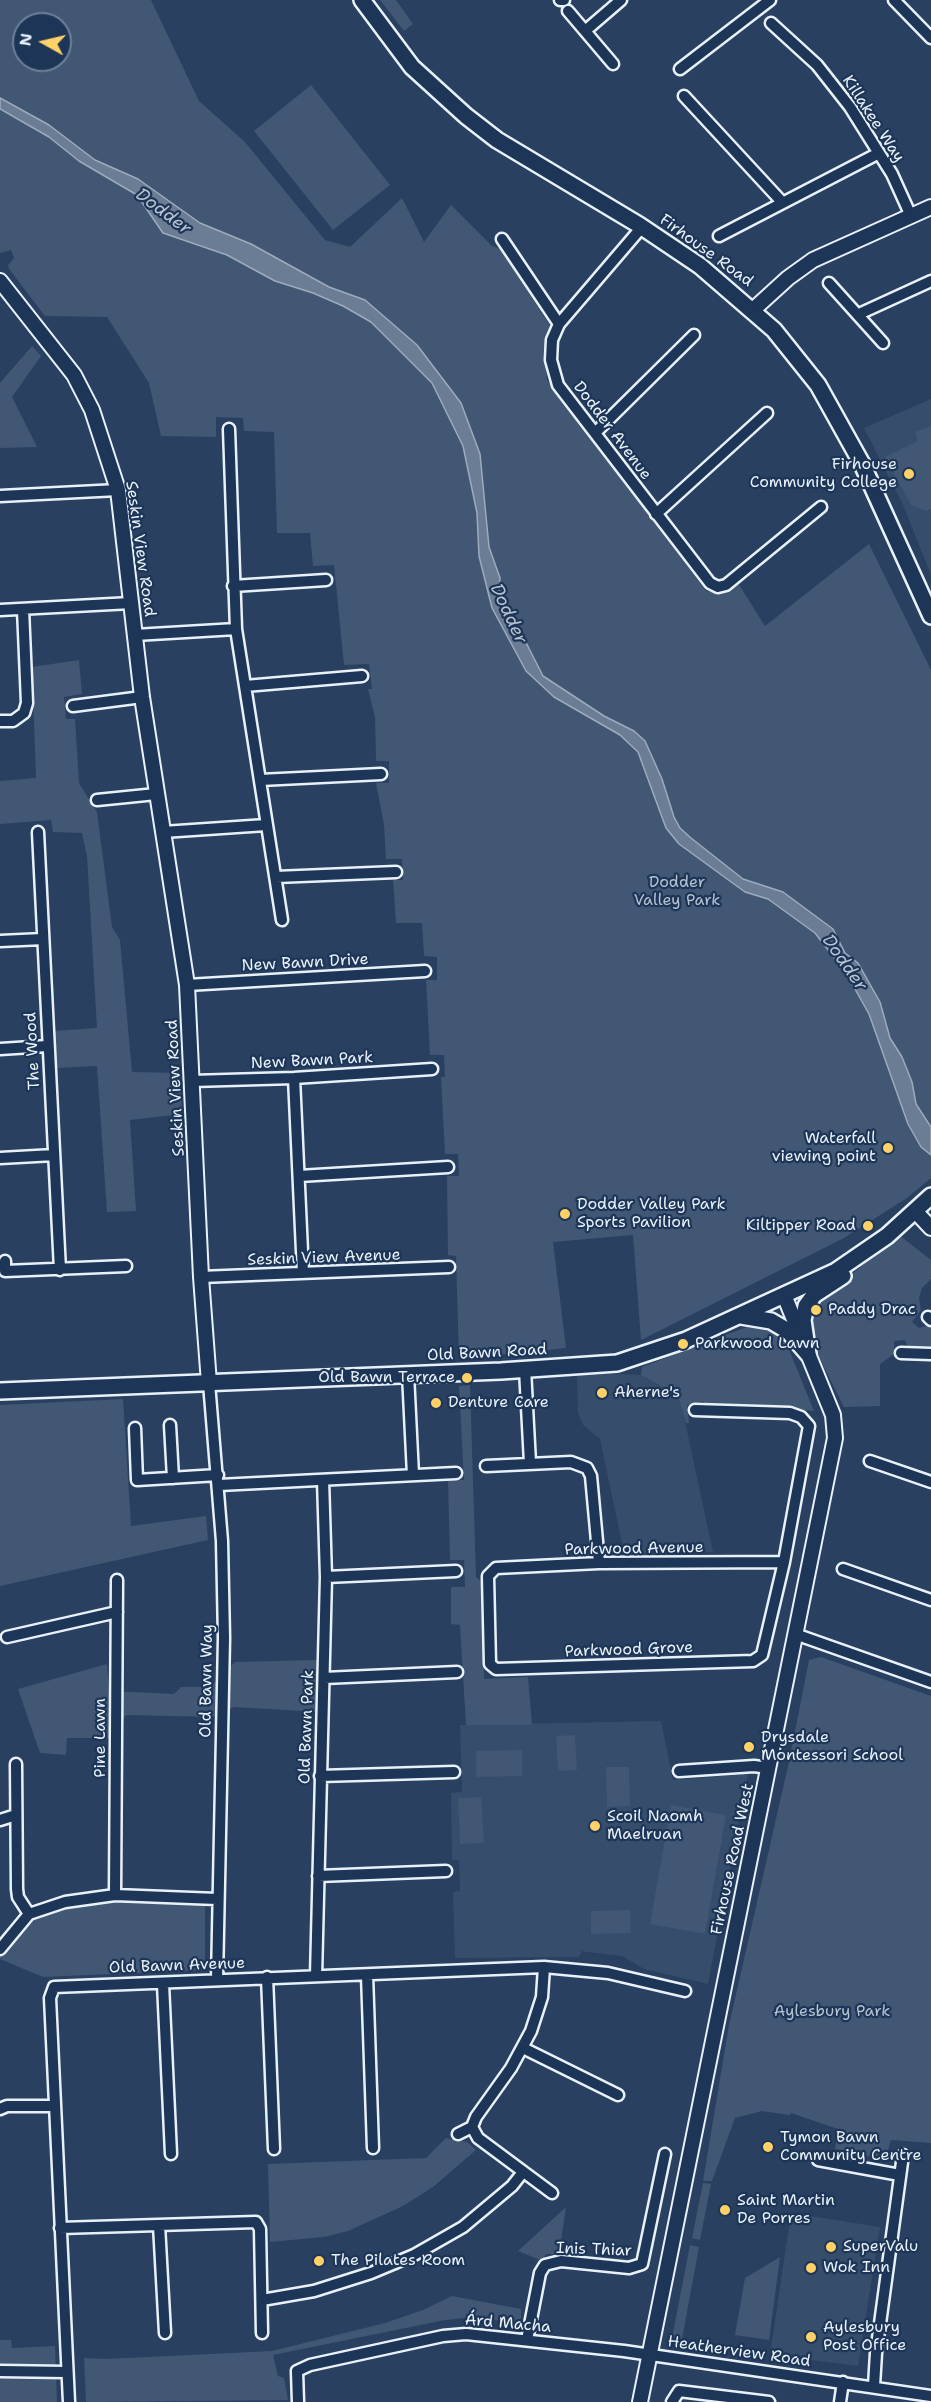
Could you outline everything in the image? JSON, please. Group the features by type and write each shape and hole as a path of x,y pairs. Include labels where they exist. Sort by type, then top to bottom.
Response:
{"main road":[{"name":"Firhouse Road","path":"362,0 412,67 466,116 497,140 642,227 700,266 753,309 774,330 818,385 862,464 931,616"},
{"name":"Old Bawn Road","path":"0,1391 525,1369 622,1362 647,1355 741,1316 836,1271 887,1236 931,1196"},
{"path":"808,1354 803,1320 809,1301 868,1260 887,1236"},
{"path":"741,1316 763,1318 776,1324 788,1331 808,1354"}],"street":[{"path":"585,31 621,0"},
{"path":"680,69 770,0"},
{"path":"894,0 931,38"},
{"path":"564,4 613,64"},
{"name":"Killakee Way","path":"771,23 828,77 850,107 879,153 911,216"},
{"path":"684,96 782,202"},
{"path":"719,236 879,153"},
{"path":"753,309 788,278 813,260 931,207"},
{"name":"Dodder Avenue","path":"642,227 559,324 552,340 551,360 558,385 710,583 718,587 731,581 822,507"},
{"path":"502,239 559,324"},
{"path":"859,314 931,281"},
{"path":"829,283 859,314 883,344"},
{"name":"Seskin View Road","path":"2,288 31,319 74,375 92,410 117,490 142,697 187,985 201,1277 209,1383"},
{"path":"596,432 694,335"},
{"path":"656,514 767,413"},
{"path":"229,429 236,629 282,920"},
{"path":"0,496 117,490"},
{"path":"233,586 326,580"},
{"path":"0,610 131,603"},
{"path":"0,722 13,721 24,713 27,704 23,609"},
{"path":"135,635 236,629"},
{"path":"245,686 362,676"},
{"path":"74,706 142,697"},
{"path":"260,780 381,774"},
{"path":"97,800 156,794"},
{"path":"163,832 266,825"},
{"name":"The Wood","path":"39,832 47,1046 60,1270"},
{"path":"276,877 396,872"},
{"path":"0,941 43,939"},
{"name":"New Bawn Drive","path":"187,985 425,971"},
{"path":"0,1049 47,1046"},
{"name":"New Bawn Park","path":"192,1081 294,1078 432,1069"},
{"path":"294,1078 303,1273"},
{"path":"0,1158 54,1155"},
{"path":"299,1176 448,1167"},
{"path":"916,1212 931,1228"},
{"path":"5,1261 5,1271 126,1266"},
{"name":"Seskin View Avenue","path":"201,1277 449,1268"},
{"name":"Firhouse Road West","path":"640,2402 835,1438 833,1416 784,1295"},
{"path":"901,1353 931,1353"},
{"path":"525,1369 530,1463"},
{"path":"408,1374 413,1475"},
{"name":"Old Bawn Way","path":"209,1383 218,1480 224,1638 217,1980"},
{"path":"695,1410 790,1413 801,1417 809,1426 784,1562"},
{"path":"170,1425 173,1478"},
{"path":"135,1428 137,1480 173,1478 323,1480 456,1473"},
{"path":"870,1461 931,1482"},
{"path":"486,1466 571,1462 587,1468 593,1487 598,1563"},
{"name":"Old Bawn Park","path":"316,1976 326,1577 323,1480"},
{"name":"Parkwood Avenue","path":"488,1576 496,1568 598,1563 784,1562"},
{"name":"Parkwood Grove","path":"488,1576 490,1664 496,1670 753,1661 762,1655 784,1562"},
{"path":"843,1569 931,1600"},
{"path":"326,1577 456,1571"},
{"name":"Pine Lawn","path":"115,1895 117,1580"},
{"path":"7,1637 117,1612"},
{"path":"795,1634 931,1682"},
{"path":"324,1678 457,1672"},
{"path":"16,1764 16,1889 18,1897 29,1914"},
{"path":"679,1771 754,1766 769,1768"},
{"path":"320,1776 454,1772"},
{"path":"0,1820 16,1815"},
{"path":"318,1876 446,1871"},
{"path":"0,1949 29,1914 65,1902 115,1895 217,1899"},
{"path":"458,2134 472,2127 476,2117 523,2048 542,1997 544,1968"},
{"name":"Old Bawn Avenue","path":"69,2402 50,1998 54,1987 544,1968 608,1973 685,1991"},
{"path":"367,1975 373,2148"},
{"path":"267,1977 274,2149"},
{"path":"163,1984 171,2154"},
{"path":"523,2048 618,2096"},
{"path":"0,2109 7,2106 54,2106"},
{"path":"472,2127 478,2138 552,2193"},
{"name":"Inis Thiar","path":"527,2340 540,2273 546,2265 561,2262 617,2269 636,2268 642,2264 665,2154"},
{"path":"874,2386 876,2353 903,2155"},
{"path":"818,2160 900,2175"},
{"path":"262,2300 314,2291 370,2273 414,2255 463,2227 512,2186 523,2172"},
{"path":"60,2228 256,2222 260,2229 262,2333"},
{"path":"159,2225 165,2333"},
{"name":"Árd Macha","path":"298,2402 297,2371 310,2365 443,2336 466,2334 649,2354"},
{"name":"Heatherview Road","path":"649,2354 931,2396"},
{"path":"0,2371 66,2372"},
{"path":"840,2402 843,2382"},
{"path":"672,2402 679,2391 769,2402"}],"shaded area":[{"name":"Firhouse Community College","path":"931,399 931,575 903,505 864,428"},
{"path":"577,1375 641,1375 680,1398 713,1552 624,1553 600,1439 583,1425 578,1413"},
{"name":"Scoil Naomh Maelruan","path":"661,1721 673,1780 748,1774 708,1984 644,1969 622,1956 582,1951 579,1957 455,1958 453,1892 460,1891 459,1860 452,1860 451,1793 462,1792 460,1725"},
{"path":"791,2213 880,2227 858,2366 770,2355"}],"green space":[{"name":"Dodder Valley Park","path":"0,0 151,0 199,101 245,142 325,240 350,247 402,198 424,242 451,205 492,246 500,249 551,327 545,349 547,380 706,591 719,593 738,583 765,626 869,544 931,670 931,1178 907,1198 844,1238 641,1340 633,1235 553,1242 566,1348 459,1359 456,1256 448,1255 447,1176 459,1176 458,1154 445,1154 441,1077 445,1077 444,1055 430,1055 426,980 437,980 437,957 424,956 422,923 396,923 393,880 403,880 402,859 386,859 384,825 376,783 389,783 389,761 376,761 375,717 368,689 372,689 369,664 344,665 334,565 313,566 310,533 277,533 274,432 244,431 243,418 216,417 216,437 161,436 149,383 107,317 45,316 9,269 8,265 14,258 11,250 0,253"},
{"path":"380,0 396,0 413,24 404,31"},
{"path":"311,85 390,185 333,230 254,131"},
{"path":"32,346 41,356 12,397 37,447 0,448 0,383"},
{"path":"931,426 931,509 926,511 911,505 885,457 918,441 915,432"},
{"path":"79,660 82,694 64,697 66,719 75,719 79,783 97,812 112,927 120,940 132,1072 180,1073 182,1114 130,1120 136,1211 107,1212 97,1066 57,1068 54,1031 97,1028 87,856 82,833 53,832 51,820 0,824 0,781 36,778 32,667"},
{"path":"899,1235 931,1260 931,1279 922,1288 919,1298 921,1310 912,1322 919,1328 931,1325 931,1349 908,1347 905,1340 894,1341 894,1354 880,1364 880,1406 844,1407 814,1347 809,1310"},
{"path":"752,1325 769,1326 784,1337 814,1411 750,1405 707,1406 703,1401 687,1405 689,1423 686,1423 678,1396 641,1375 642,1367"},
{"path":"470,1385 476,1577 483,1583 484,1679 528,1677 532,1725 466,1725 460,1625 451,1624 451,1587 465,1587 464,1560 450,1560 448,1480 464,1480 459,1386"},
{"path":"123,1399 131,1526 206,1516 208,1540 0,1586 0,1405"},
{"name":"Aylesbury Park","path":"821,1657 931,1696 931,2143 891,2140 885,2160 835,2149 838,2129 791,2113 790,2115 762,2111 735,2118 712,2181 703,2181 729,2025 789,1762 809,1660"},
{"path":"318,1660 320,1712 234,1707 214,1717 126,1715 111,1738 67,1738 66,1755 40,1753 18,1689 107,1664 109,1691 174,1694 181,1687 210,1687 235,1662"},
{"path":"575,1735 577,1770 558,1771 556,1736"},
{"path":"522,1750 522,1776 476,1777 476,1751"},
{"path":"606,1767 629,1767 630,1806 607,1807"},
{"path":"481,1797 484,1843 460,1844 458,1798"},
{"path":"671,1805 726,1815 705,1934 650,1924"},
{"path":"93,1901 205,1905 205,1970 43,1977 0,1959 0,1954 35,1914"},
{"path":"630,1910 631,1933 591,1934 591,1911"},
{"path":"446,2138 467,2142 476,2150 433,2187 403,2206 348,2231 324,2237 270,2242 268,2164 426,2158"},
{"path":"703,2183 711,2184 700,2240 692,2238"},
{"path":"566,2207 559,2254 547,2254 540,2260 518,2251"},
{"path":"690,2245 699,2247 682,2339 672,2338"},
{"path":"780,2257 769,2340 735,2335 745,2278"},
{"path":"452,2296 521,2309 521,2318 517,2323 475,2317 445,2320 273,2355 278,2376 284,2378 288,2400 86,2402 84,2358 107,2359 272,2351 385,2323 423,2310"},
{"path":"0,2340 11,2340 12,2348 55,2346 57,2402 0,2402"}],"water":[{"name":"Dodder","path":"0,98 49,125 95,160 138,179 200,223 251,244 329,287 365,300 417,345 461,403 480,454 489,547 500,578 499,590 504,605 513,617 543,676 604,716 634,731 645,741 662,779 674,817 680,828 691,838 743,879 783,892 833,929 845,953 858,963 880,1002 890,1038 902,1057 912,1082 916,1104 931,1127 931,1155 921,1147 908,1124 869,1014 846,973 815,933 768,899 745,892 679,844 666,828 638,752 620,735 554,697 526,671 492,608 479,556 477,513 463,446 432,383 371,322 343,306 313,293 275,281 227,255 163,233 137,195 79,161 49,137 0,109"}],"place":[{"name":"Firhouse Community College","path":"909,474"},
{"name":"Waterfall viewing point","path":"888,1148"},
{"name":"Dodder Valley Park Sports Pavilion","path":"565,1214"},
{"name":"Kiltipper Road","path":"868,1226"},
{"name":"Paddy Drac","path":"816,1310"},
{"name":"Parkwood Lawn","path":"683,1344"},
{"name":"Old Bawn Terrace","path":"467,1378"},
{"name":"Aherne's","path":"602,1393"},
{"name":"Denture Care","path":"436,1403"},
{"name":"Drysdale Montessori School","path":"749,1747"},
{"name":"Scoil Naomh Maelruan","path":"595,1826"},
{"name":"Tymon Bawn Community Centre","path":"768,2147"},
{"name":"Saint Martin De Porres","path":"725,2210"},
{"name":"SuperValu","path":"831,2247"},
{"name":"The Pilates Room","path":"319,2261"},
{"name":"Wok Inn","path":"811,2268"},
{"name":"Aylesbury Post Office","path":"811,2337"}]}
